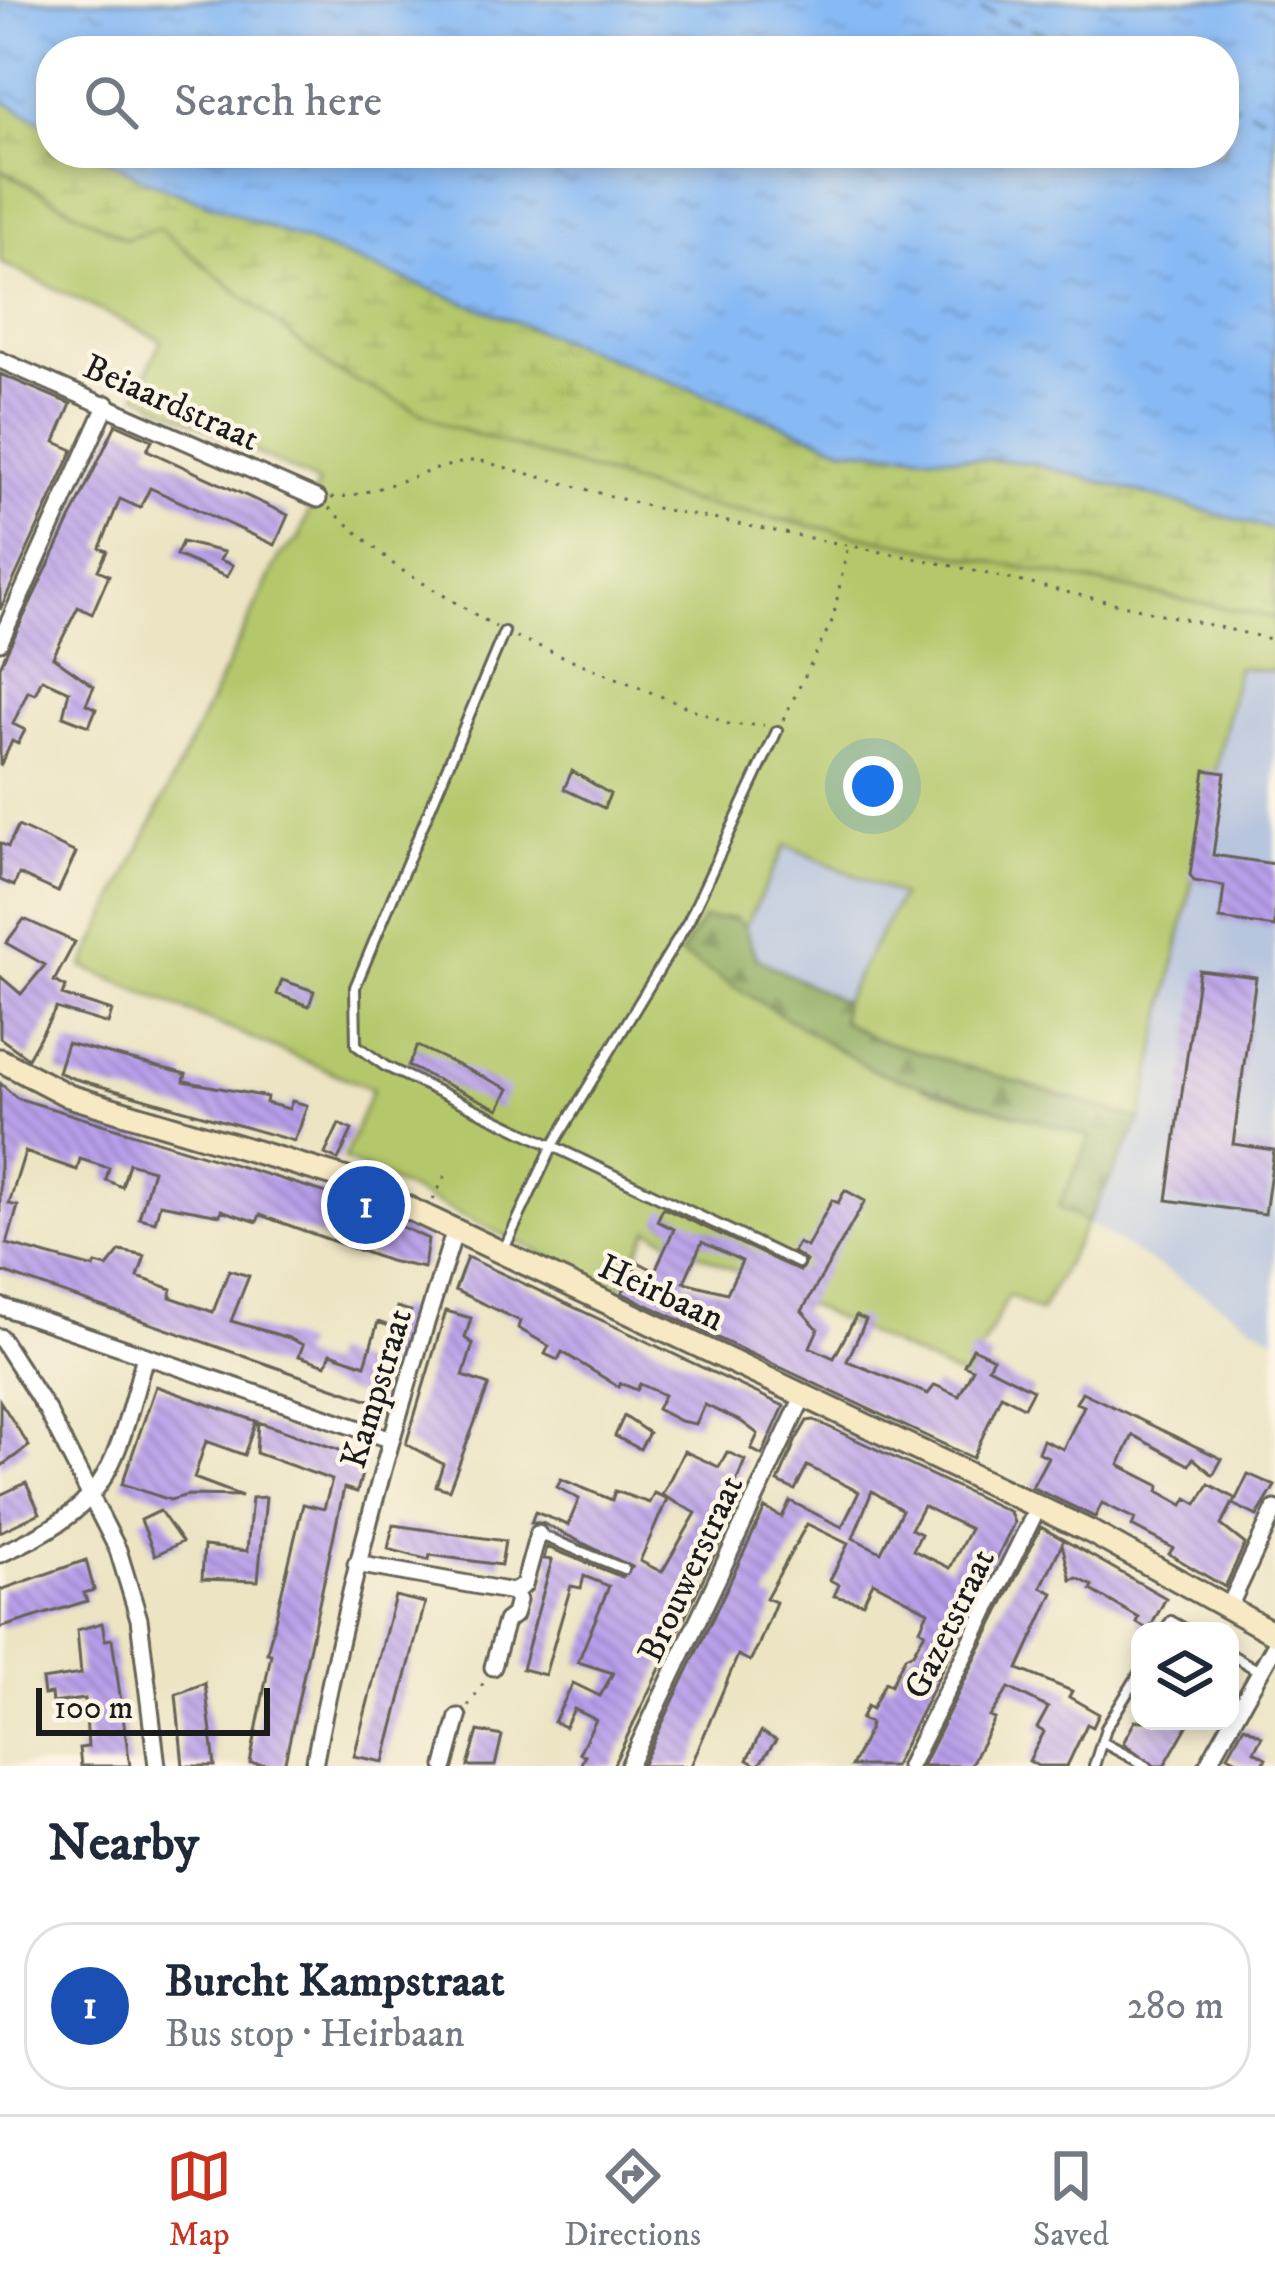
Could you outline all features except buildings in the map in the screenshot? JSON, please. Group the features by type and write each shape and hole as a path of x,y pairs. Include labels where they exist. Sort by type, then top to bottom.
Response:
{"street":[{"name":"Beiaardstraat","path":"0,360 318,499"},
{"path":"0,642 107,404"},
{"name":"Heirbaan","path":"0,1060 69,1096 332,1173 1038,1507 1275,1634"},
{"name":"Kampstraat","path":"314,1766 356,1564 388,1439 455,1230"},
{"path":"0,1306 388,1439"},
{"path":"0,1337 93,1496 118,1550 140,1619 157,1766"},
{"path":"0,1554 61,1526 93,1496 114,1466 145,1356"},
{"name":"Brouwerstraat","path":"628,1766 804,1395"},
{"name":"Gazetstraat","path":"909,1766 1038,1507"},
{"path":"1228,1609 1275,1509"},
{"path":"356,1564 513,1592 524,1585 538,1534"},
{"path":"493,1667 506,1621 514,1615 518,1600 513,1592"},
{"path":"1207,1766 1275,1646"},
{"path":"445,1766 458,1717"}],"lane":[{"path":"504,632 355,987 356,1046 385,1066 798,1263"},
{"path":"502,1252 553,1148 689,920 777,731"},
{"path":"538,1534 624,1569"},
{"path":"1239,1659 1261,1671"},
{"path":"1094,1766 1131,1689"},
{"path":"1102,1742 1148,1766"}],"path":[{"path":"318,499 367,493 449,464 478,460 651,507 848,545 1275,640"},
{"path":"318,499 398,568 504,632 731,725 754,721 777,731 833,619 848,545"},
{"path":"430,1207 446,1174"},
{"path":"458,1717 493,1667"}],"shaded area":[{"path":"1238,667 1275,672 1275,1338 1087,1223 1141,1120"},
{"path":"785,845 901,896 843,1002 756,958 745,927"}],"green space":[{"path":"0,99 36,119 36,168 124,168 844,448 1032,463 1275,530 1275,618 692,502 449,426 334,370 159,228 126,239 0,169"},
{"path":"0,170 126,239 159,228 334,370 449,426 692,502 1275,618 1275,672 1238,667 1141,1120 873,1038 842,1021 843,1002 901,896 786,845 745,927 734,918 703,919 923,1088 1092,1137 1058,1207 1087,1223 1040,1312 1009,1295 966,1380 649,1230 619,1290 344,1159 372,1089 83,967 280,555 299,539 318,483 137,394 161,340 0,262"},
{"path":"735,918 745,927 756,958 843,1002 842,1021 873,1038 1141,1120 1087,1223 1058,1207 1091,1137 874,1071 680,954 703,919"}],"water":[{"path":"0,0 1275,0 1275,530 1032,463 844,448 124,168 1239,168 1239,36 36,36 36,119 0,99"}],"ferry route":[{"path":"955,0 1051,36"},
{"path":"1239,107 1275,120"}],"place":[{"name":"Burcht Kampstraat","path":"366,1205"}]}
